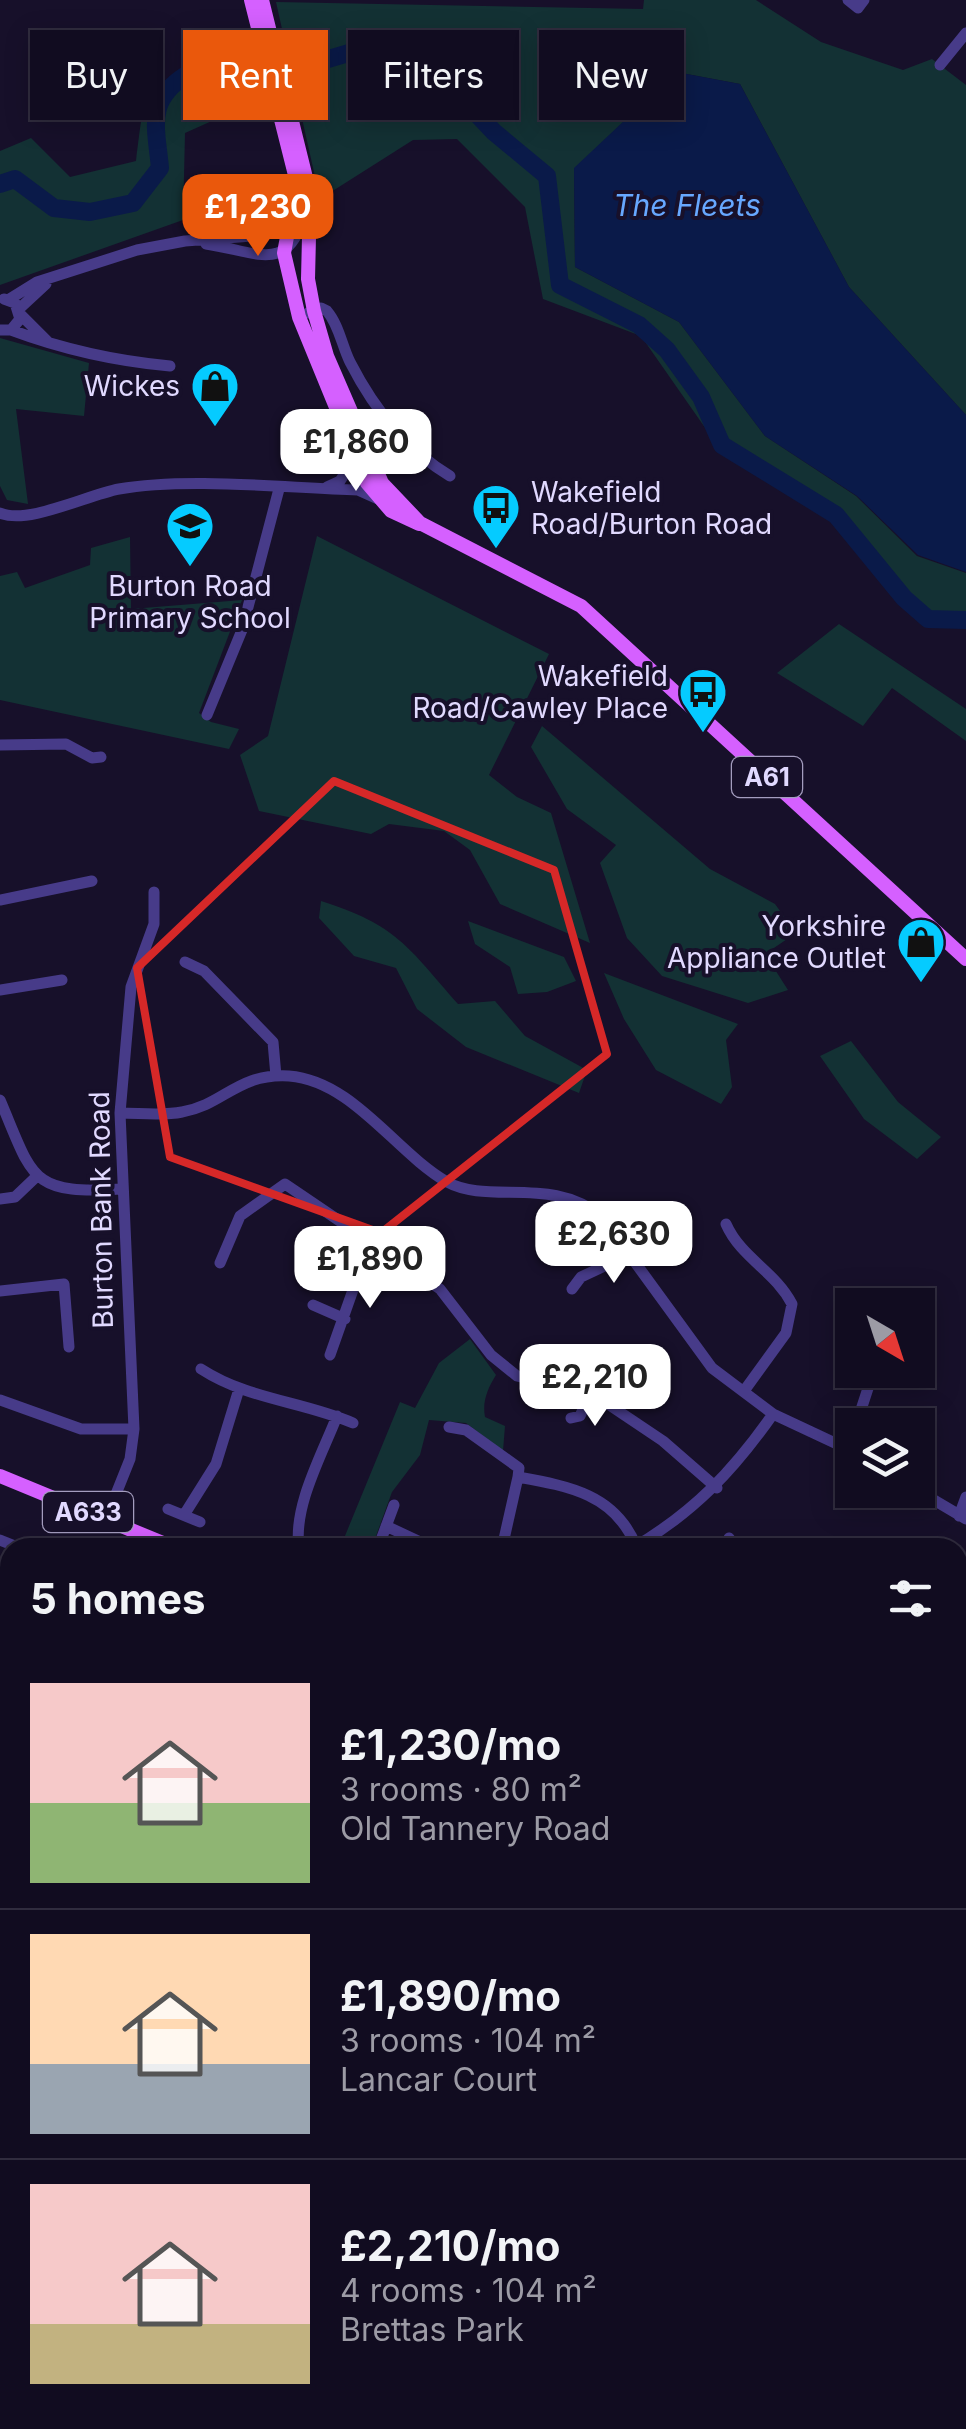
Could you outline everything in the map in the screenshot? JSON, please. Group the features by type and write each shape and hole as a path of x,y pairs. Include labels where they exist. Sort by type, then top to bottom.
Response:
{"main road":[{"name":"A61","path":"251,0 261,30"},
{"name":"A61","path":"262,0 267,30"},
{"name":"A61","path":"285,120 297,183 296,204 280,253 378,476 420,524"},
{"name":"A61","path":"289,120 310,194 307,314 355,458 378,498 402,520 420,524 581,606 966,959"},
{"name":"A633","path":"0,1476 152,1538"}],"street":[{"path":"848,0 858,8 864,0"},
{"path":"947,61 966,34"},
{"path":"185,241 266,256 280,253 298,238 310,194"},
{"path":"48,342 4,300 37,282 50,282 137,250 185,241 252,238 278,226 296,204"},
{"path":"252,238 280,253 309,288"},
{"path":"50,282 3,331 110,360 170,366"},
{"path":"307,314 321,308 332,317 350,361 394,430 426,461 450,476"},
{"path":"322,488 340,481 355,458"},
{"path":"0,513 24,516 82,497 150,485 358,490 378,498"},
{"path":"206,715 242,630 279,489"},
{"path":"0,745 66,744 92,758 102,756"},
{"path":"0,900 92,881"},
{"name":"Burton Bank Road","path":"106,1519 130,1459 134,1429 120,1189 120,1113 131,987 154,924 151,898"},
{"path":"188,967 204,971 273,1042 276,1076"},
{"path":"0,990 62,980"},
{"path":"120,1113 184,1112 252,1078 276,1076 318,1083 343,1096 408,1155 448,1182 550,1193 593,1209 702,1356 774,1414 835,1439"},
{"path":"0,1100 36,1177 63,1190 120,1189"},
{"path":"0,1199 15,1197 36,1177"},
{"path":"220,1262 240,1216 284,1184 368,1239 376,1250 440,1289 491,1355 517,1376 590,1394 662,1441 717,1488"},
{"path":"726,1224 733,1240 773,1275 792,1304 786,1333 744,1391"},
{"path":"330,1354 359,1273 376,1250"},
{"path":"572,1289 581,1277 630,1254"},
{"path":"0,1291 64,1284 70,1348"},
{"path":"313,1305 345,1319"},
{"path":"201,1368 239,1389 280,1404 304,1405 353,1423"},
{"path":"184,1515 216,1464 239,1389"},
{"path":"570,1418 580,1416 590,1394"},
{"path":"0,1400 81,1429 134,1429"},
{"path":"650,1538 717,1488 774,1414"},
{"path":"297,1538 308,1491 337,1416"},
{"path":"449,1427 480,1439 520,1468 504,1538"},
{"path":"518,1477 565,1486 602,1502 620,1517 630,1538"},
{"path":"935,1501 963,1517 966,1498"},
{"path":"382,1538 394,1505"},
{"path":"168,1509 200,1522"},
{"path":"386,1526 412,1538"},
{"path":"131,1538 134,1530"}],"highlighted area":[{"path":"334,781 554,870 607,1054 381,1233 170,1157 137,968"}],"green space":[{"path":"644,0 756,0 821,42 903,70 932,59 966,85 966,415 849,287 740,84 684,74 684,30 539,30 539,120 626,120 574,169 575,267 679,322 765,436 856,496 917,556 966,573 966,618 928,619 904,598 836,515 722,452 641,336 543,299 525,207 457,139 413,140 320,199 302,120 328,120 328,30 282,30 276,2 643,9"},
{"path":"183,75 183,120 214,120 185,133 183,220 0,285 0,151 31,138 70,177 136,161 141,120 163,120 163,85"},
{"path":"0,338 89,363 84,416 16,409 28,504 7,500 0,486"},
{"path":"317,536 549,654 489,775 517,797 551,813 590,943 500,904 470,850 444,831 389,824 371,834 259,811 240,755 268,736"},
{"path":"130,537 131,609 242,600 199,713 211,722 239,729 229,749 0,700 0,576 17,572 25,588 90,565 91,548"},
{"path":"839,624 966,709 966,741 892,688 863,726 777,673"},
{"path":"542,726 710,869 775,904 796,933 765,954 788,990 748,1003 662,976 627,938 600,863 616,845 567,809 531,747"},
{"path":"321,901 385,929 458,1004 495,1001 525,1036 587,1070 579,1093 466,1047 417,1009 396,968 354,956 319,918"},
{"path":"468,921 564,957 576,981 547,992 518,994 510,967 475,944"},
{"path":"604,973 738,1024 726,1040 732,1087 721,1104 656,1070 624,1019"},
{"path":"851,1041 898,1102 941,1137 917,1159 864,1119 820,1056"},
{"path":"470,1339 496,1375 486,1395 484,1411 485,1417 505,1426 503,1451 466,1423 429,1420 420,1455 392,1492 375,1538 344,1538 400,1402 415,1408 439,1363"}],"water":[{"name":"The Fleets","path":"684,74 740,84 849,287 966,415 966,572 918,555 857,496 765,436 679,322 575,267 574,168 625,120 684,120"}],"waterway":[{"path":"0,184 15,179 54,208 90,212 133,203 160,168 156,127 159,105 186,75 248,83 362,49 460,96 494,132 547,176 560,285 639,325 667,350 701,397 722,445 836,515 904,598 928,619 966,620"}],"place":[{"name":"Wickes","path":"215,428"},
{"name":"Wakefield Road/Burton Road","path":"496,550"},
{"name":"Burton Road Primary School","path":"190,568"},
{"name":"Wakefield Road/Cawley Place","path":"703,734"},
{"name":"Yorkshire Appliance Outlet","path":"921,984"}]}
